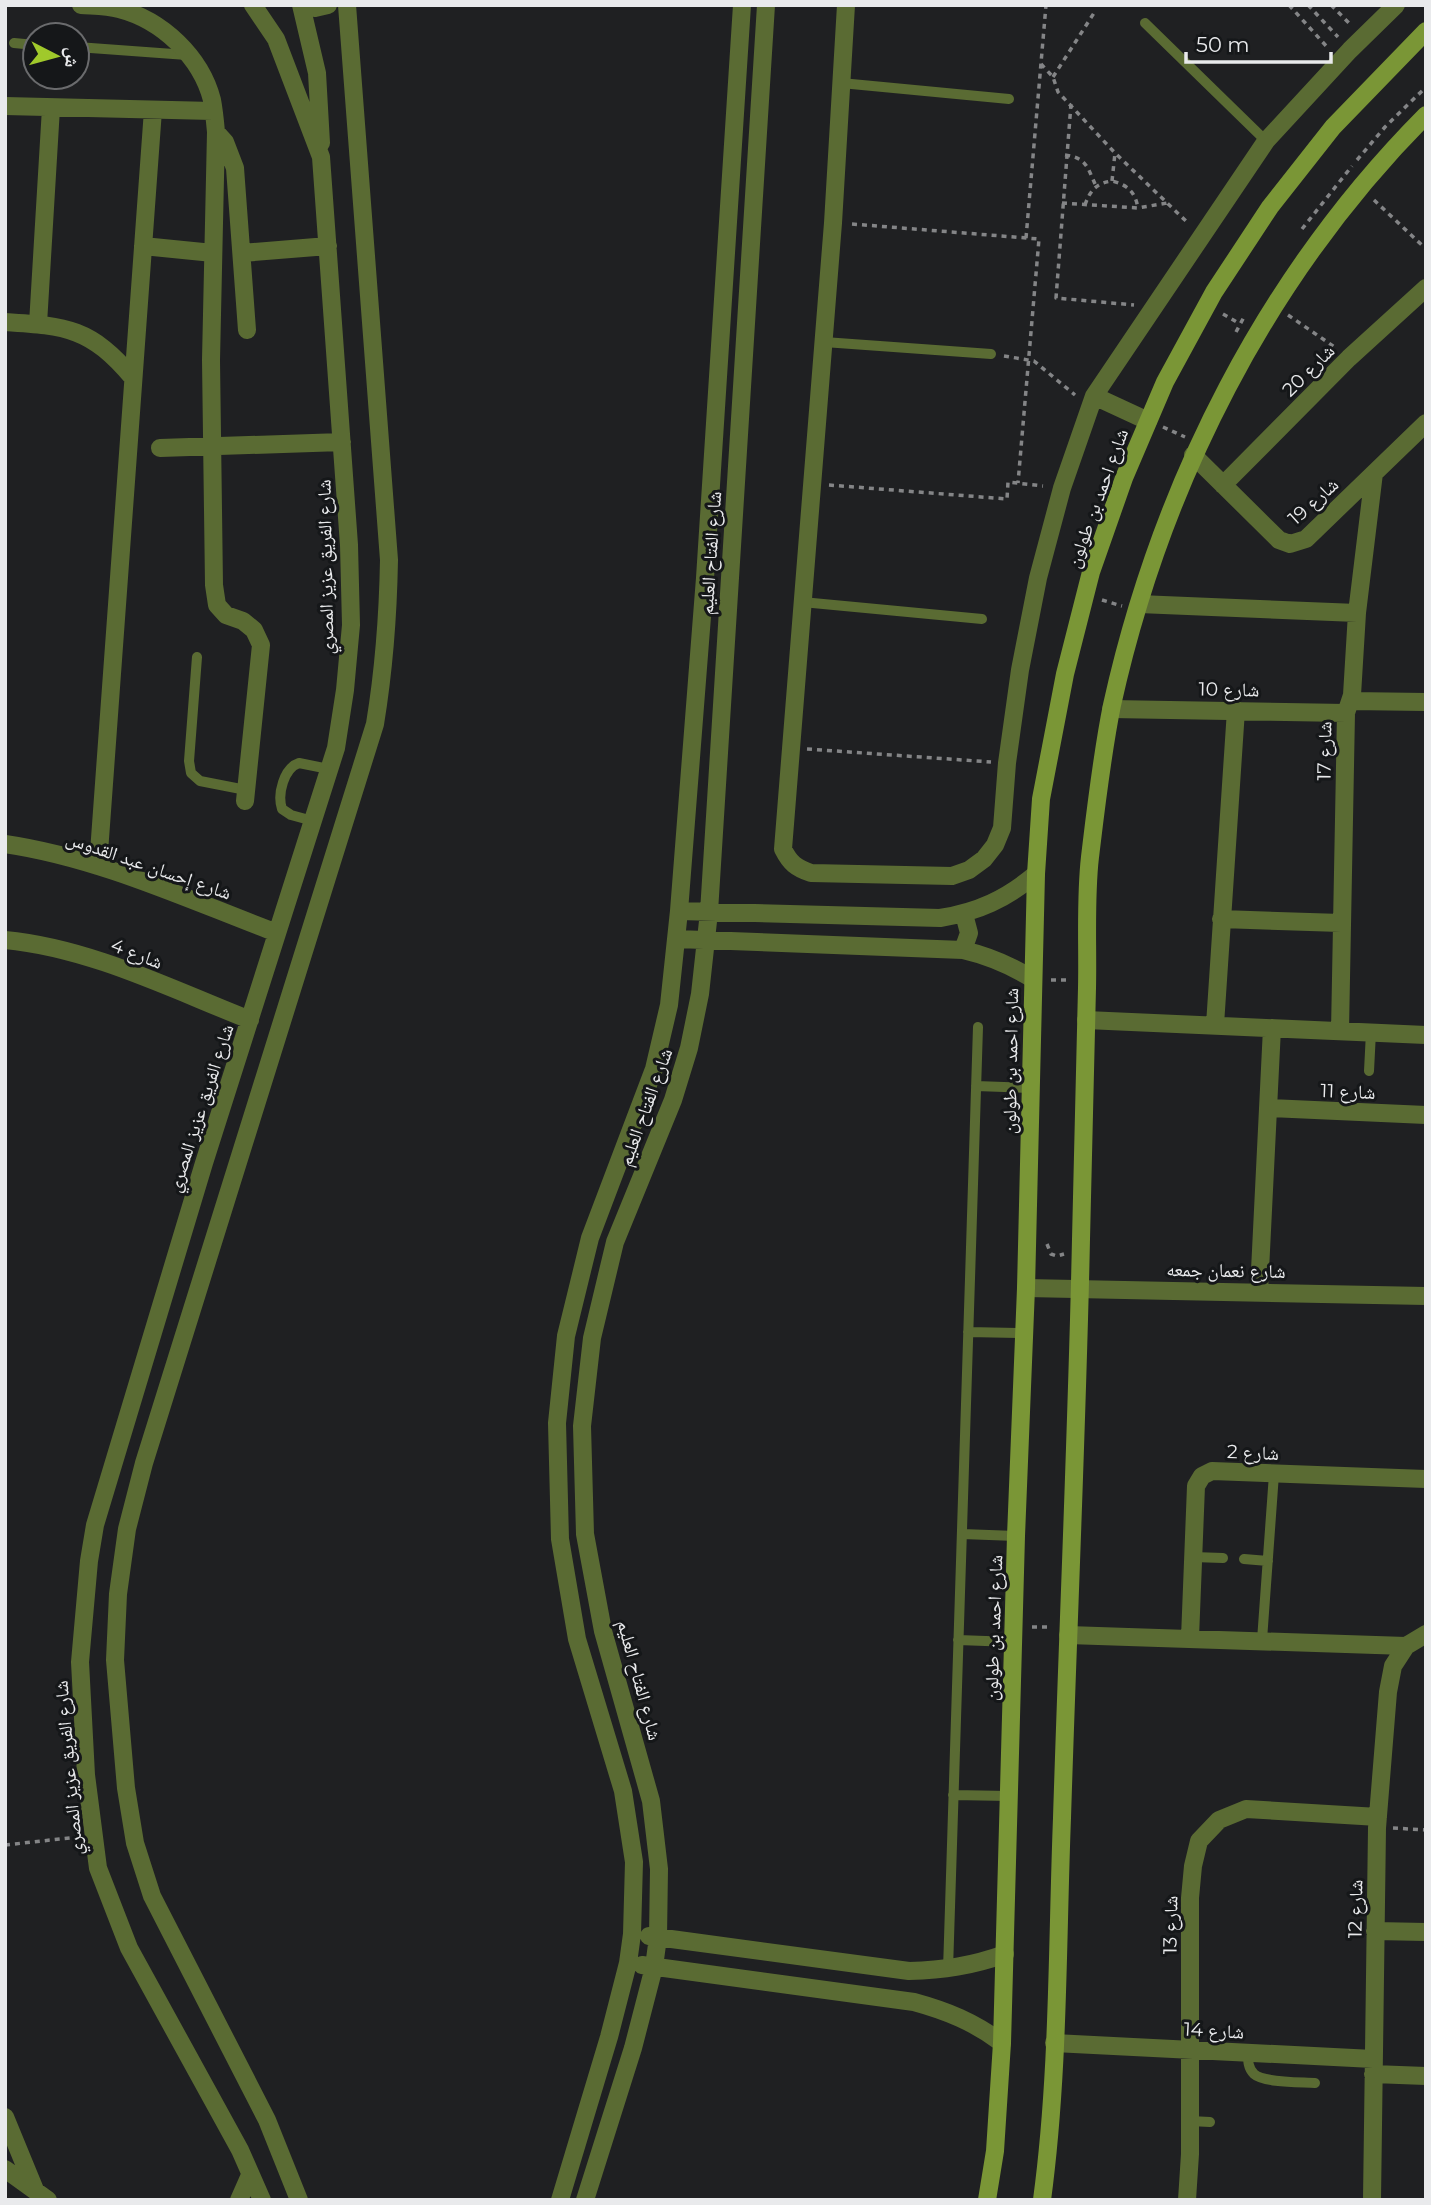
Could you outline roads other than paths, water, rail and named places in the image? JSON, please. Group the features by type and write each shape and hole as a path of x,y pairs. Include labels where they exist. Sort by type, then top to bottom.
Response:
{"street":[{"path":"81,5 119,9 150,21 177,41 188,55 198,68 211,99 216,132 212,446 214,585 217,605 226,615 243,621 254,630 261,645 246,795"},
{"name":"شارع الفريق عزيز المصري","path":"253,5 276,39 321,157 349,545 351,625 345,691 336,748 164,1291 94,1525 80,1662 86,1775 98,1868 129,1948 240,2150 262,2200"},
{"path":"321,157 317,73 301,5 315,8 328,5"},
{"path":"299,2200 267,2120 152,1896 135,1843 126,1788 115,1660 118,1594 125,1542 144,1463 371,736 383,677 388,617 388,560 347,5"},
{"name":"شارع الفتاح العليم","path":"560,2200 609,2037 628,1963 632,1934 634,1862 623,1791 577,1639 560,1539 556,1423 566,1336 587,1250 654,1069 669,1004 677,939 705,578 742,5"},
{"name":"شارع الفتاح العليم","path":"585,2200 633,2048 654,1967 659,1869 651,1801 603,1631 585,1534 582,1426 592,1338 615,1242 673,1100 689,1048 700,994 709,912 766,5"},
{"path":"846,5 824,342 783,849 789,861 798,869 811,873 952,876 969,870 989,852 1002,828 1007,763 1020,670 1038,578 1062,488 1092,402 1153,306 1265,141 1396,5"},
{"name":"شارع احمد بن طولون","path":"987,2200 995,2151 1002,2043 1036,874 1041,799 1065,674 1091,572 1124,478 1165,382 1207,304 1270,207 1332,127 1426,30"},
{"path":"5,106 213,111"},
{"path":"38,324 51,107"},
{"path":"98,866 153,110"},
{"path":"1042,2200 1054,2043 1080,1288 1089,863 1111,709 1132,607 1196,449 1274,304 1331,224 1399,142 1426,115"},
{"path":"216,132 232,155 235,168 247,330"},
{"path":"143,246 213,253"},
{"path":"242,253 328,246"},
{"name":"شارع 20","path":"1223,485 1349,358 1426,288"},
{"path":"5,322 50,325 89,337 113,355 133,378"},
{"path":"1092,402 1148,421"},
{"name":"شارع 19","path":"1196,449 1223,485 1279,540 1296,544 1306,539 1426,423"},
{"path":"160,448 342,442"},
{"name":"شارع 17","path":"1340,1031 1348,707 1374,473"},
{"path":"1132,607 1357,613"},
{"name":"شارع 10","path":"1111,709 1237,710 1426,702"},
{"path":"1215,1025 1237,710"},
{"name":"شارع إحسان عبد القدوس","path":"5,844 39,849 98,866 277,933"},
{"path":"679,911 940,918 964,914 1003,899 1036,874"},
{"path":"773,914 769,926 784,943"},
{"path":"963,950 969,933 964,914"},
{"path":"1221,919 1341,923"},
{"path":"677,939 963,950 988,956 1033,979"},
{"name":"شارع 4","path":"5,940 35,943 96,960 250,1020"},
{"path":"1086,1020 1426,1035"},
{"path":"1259,1291 1272,1028"},
{"name":"شارع 11","path":"1268,1108 1426,1115"},
{"path":"182,1234 196,1243 213,1243"},
{"name":"شارع نعمان جمعه","path":"1026,1288 1426,1296"},
{"path":"164,1291 181,1291 195,1300"},
{"path":"556,1423 582,1426"},
{"name":"شارع 2","path":"1189,1638 1196,1486 1202,1476 1212,1471 1426,1479"},
{"path":"1068,1632 1406,1646 1426,1634"},
{"name":"شارع 12","path":"1372,2200 1377,1822 1388,1692 1393,1667 1406,1646"},
{"name":"شارع 13","path":"1187,2200 1190,2122 1190,1899 1199,1841 1219,1820 1246,1809 1377,1822"},
{"path":"1375,1931 1426,1931"},
{"path":"632,1934 909,1970 948,1970 1005,1954"},
{"path":"628,1963 914,2002 947,2011 979,2026 1002,2043"},
{"name":"شارع 14","path":"1054,2043 1248,2053 1373,2066 1426,2076"},
{"path":"5,2117 42,2195"},
{"path":"5,2169 42,2195"},
{"path":"239,2200 250,2175"}],"lane":[{"path":"1145,23 1265,141"},
{"path":"14,43 21,44"},
{"path":"91,48 188,55"},
{"path":"841,83 1009,99"},
{"path":"824,342 991,354"},
{"path":"802,602 982,619"},
{"path":"197,657 189,761 191,773 200,781 246,795"},
{"path":"313,821 291,815 282,808 280,796 286,774 299,763 329,769"},
{"path":"948,1970 978,1027"},
{"path":"1369,1071 1371,1032"},
{"path":"976,1086 1031,1088"},
{"path":"968,1332 1024,1333"},
{"path":"1262,1640 1274,1474"},
{"path":"962,1534 1016,1536"},
{"path":"1193,1556 1223,1558"},
{"path":"1244,1559 1268,1561"},
{"path":"958,1640 1013,1634"},
{"path":"953,1794 1009,1796"},
{"path":"1248,2053 1248,2064 1254,2074 1264,2079 1315,2082"},
{"path":"1190,2122 1210,2122"}]}
